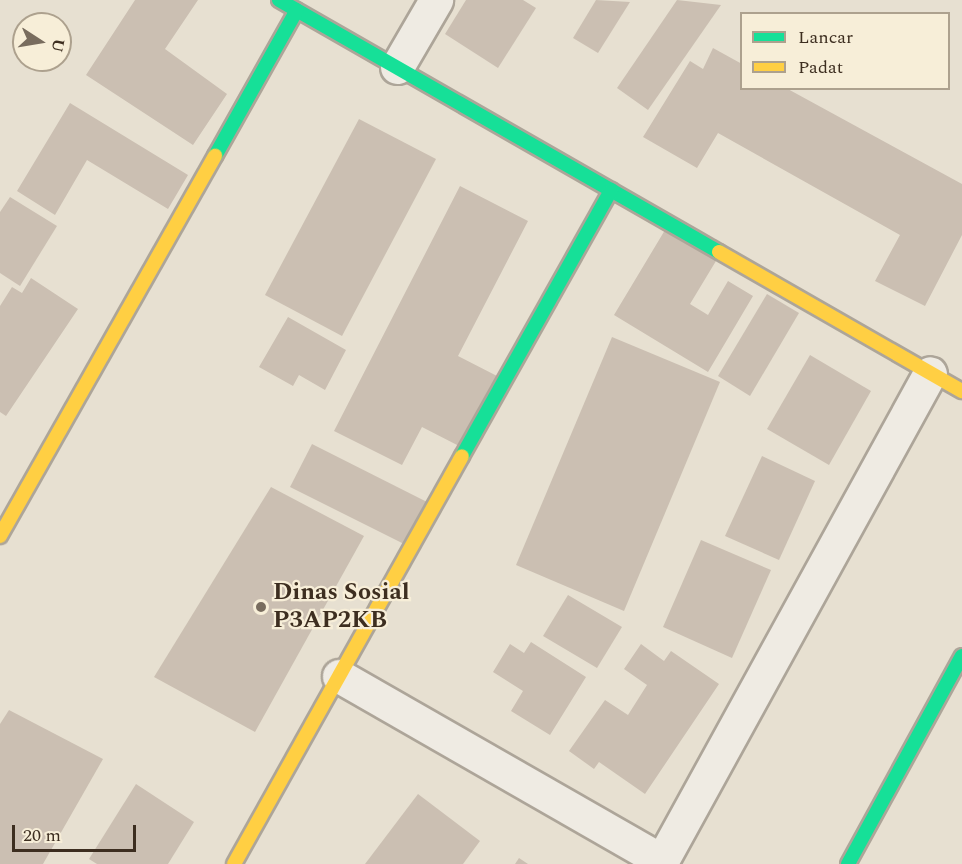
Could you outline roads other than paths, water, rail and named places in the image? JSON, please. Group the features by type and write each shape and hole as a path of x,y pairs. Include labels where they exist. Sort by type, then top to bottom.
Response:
{"street":[{"path":"279,0 950,384 661,862 339,676"},
{"path":"397,68 436,0"},
{"path":"0,536 297,10"},
{"path":"234,864 611,190"},
{"path":"848,864 962,656"}],"place":[{"name":"Dinas Sosial P3AP2KB","path":"261,607"}]}
